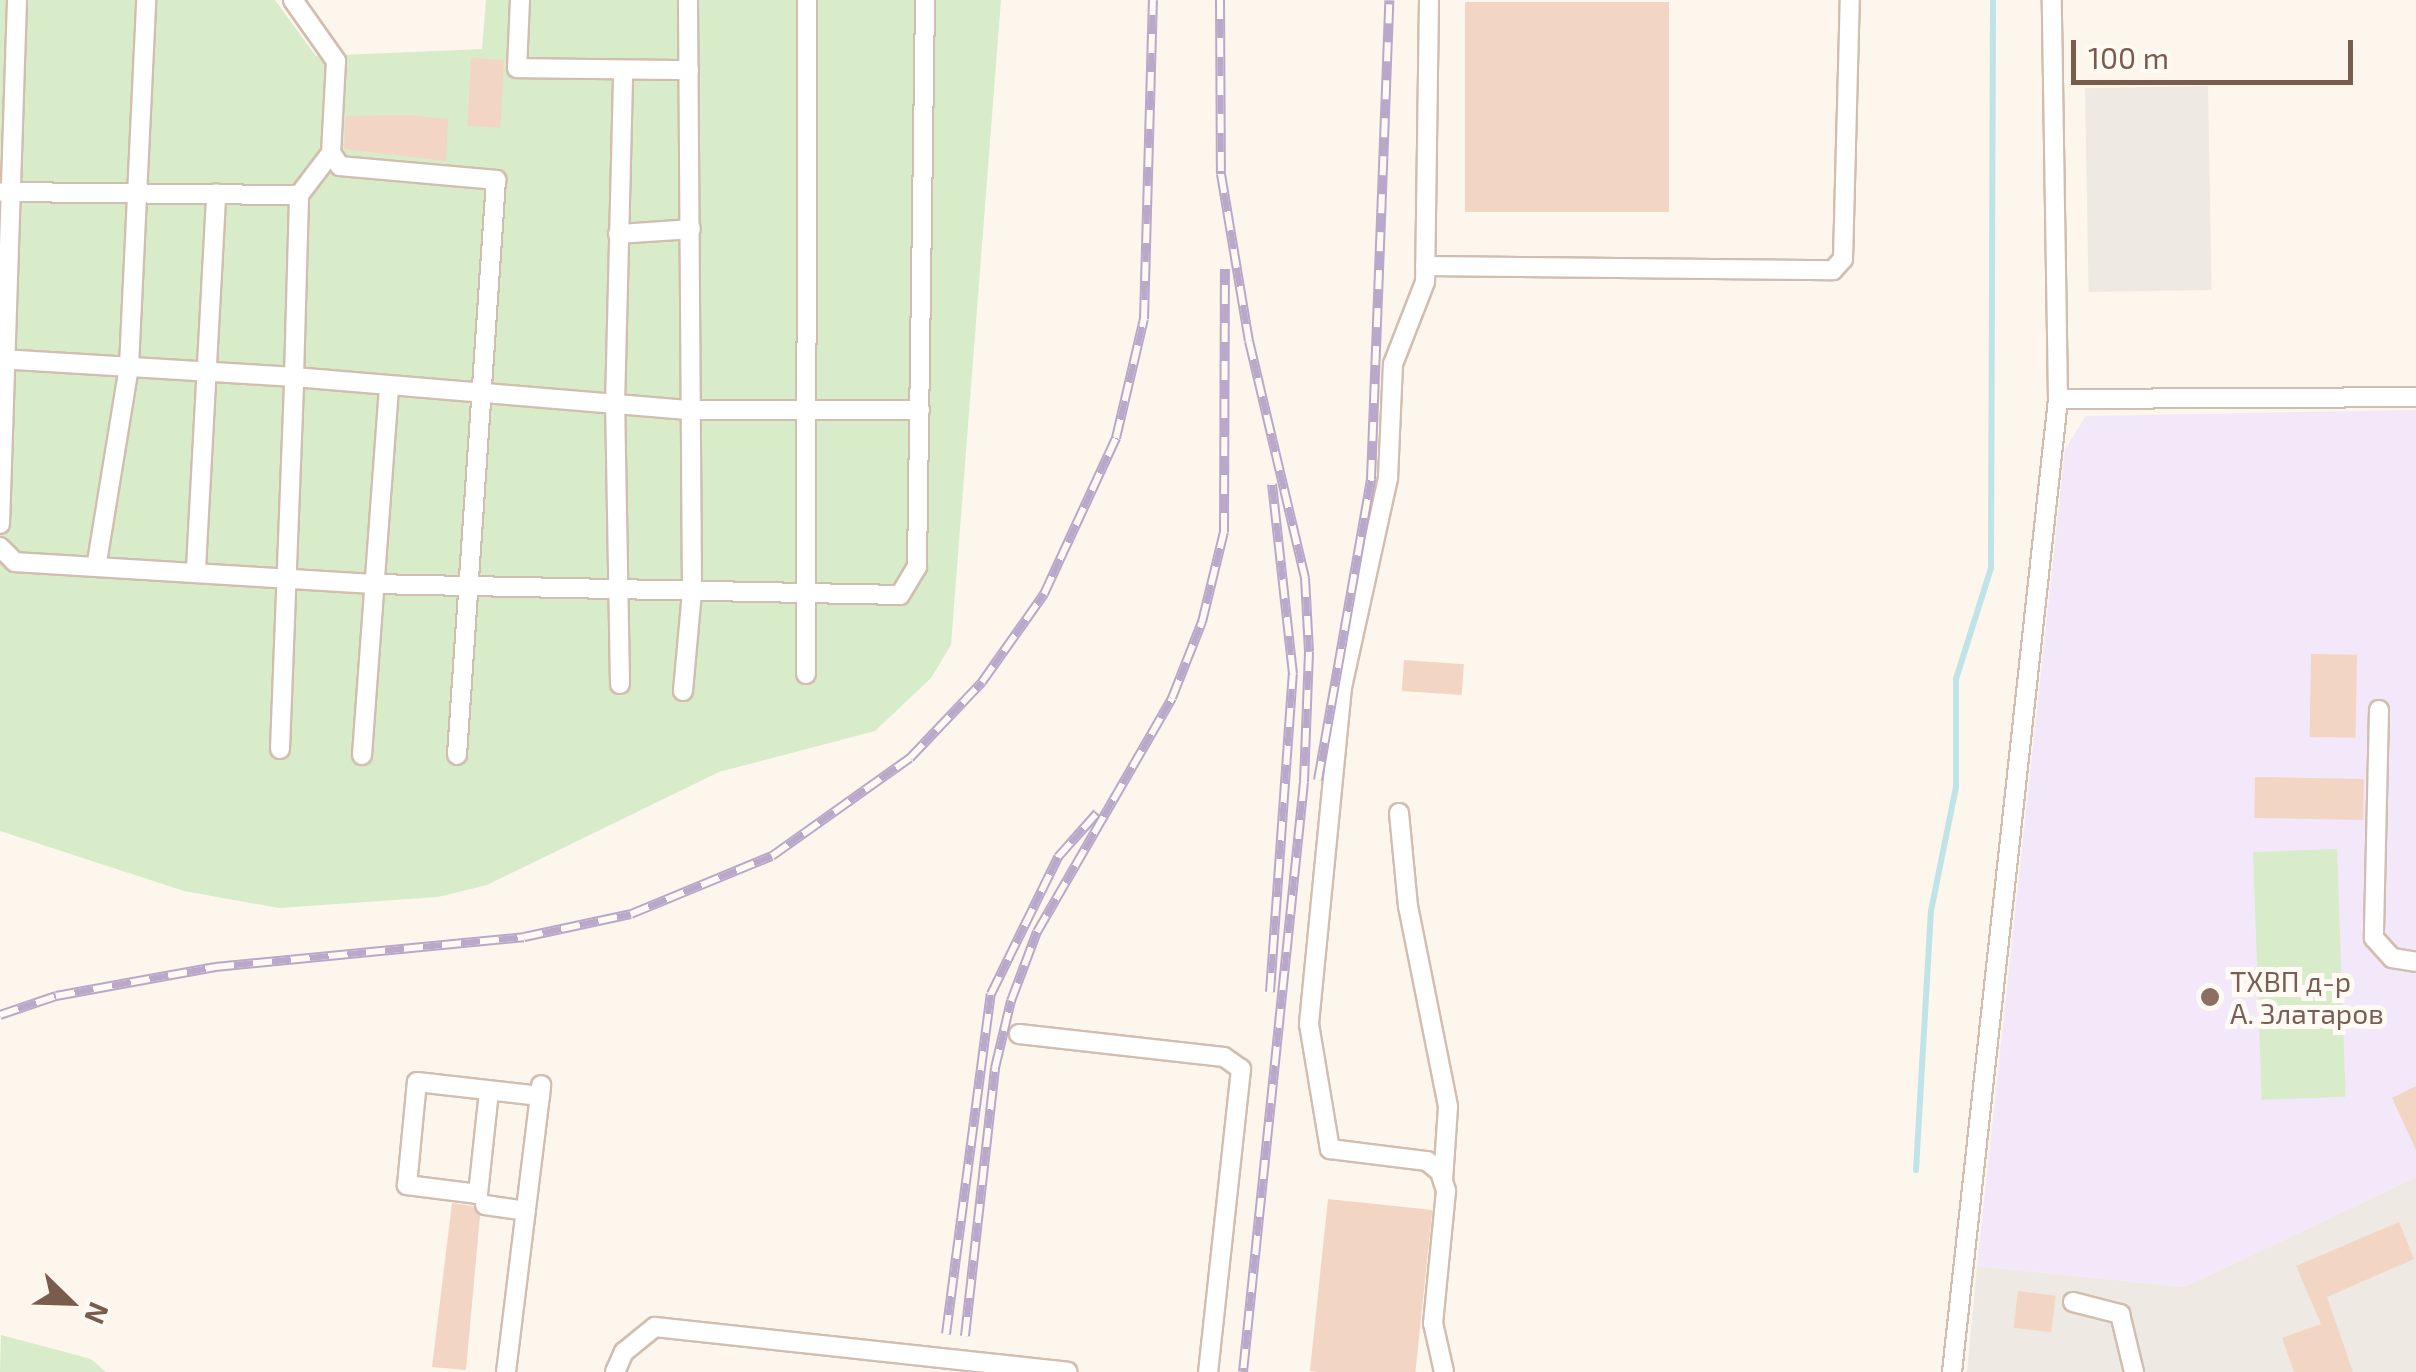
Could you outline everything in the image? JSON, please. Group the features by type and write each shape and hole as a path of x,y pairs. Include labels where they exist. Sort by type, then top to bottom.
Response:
{"street":[{"path":"0,524 5,192 16,0"},
{"path":"97,562 129,366 140,194 146,0"},
{"path":"280,749 299,195 331,153 336,61 293,0"},
{"path":"520,0 518,68 689,70"},
{"path":"683,691 692,592 688,0"},
{"path":"806,674 807,0"},
{"path":"0,547 15,562 97,562 284,572 372,584 900,595 913,582 920,410 925,0"},
{"path":"1429,0 1426,266 1393,364 1388,478 1342,687 1309,1024 1330,1149 1427,1161 1442,1181"},
{"path":"1426,266 1833,270 1844,260 1850,0"},
{"path":"1952,1372 2058,399 2052,0"},
{"path":"620,684 622,592 615,406 623,72"},
{"path":"331,153 357,172 496,180 456,755"},
{"path":"5,192 299,195"},
{"path":"196,568 216,194"},
{"path":"618,234 691,229"},
{"path":"4,359 294,377 615,406 806,412 920,410"},
{"path":"362,755 389,386"},
{"path":"2058,399 2416,397"},
{"path":"2379,710 2374,938 2392,958 2416,962"},
{"path":"1399,813 1408,906 1448,1108 1433,1322 1444,1372"},
{"path":"1018,1034 1224,1057 1241,1068 1208,1372"},
{"path":"489,1090 478,1194 407,1184 417,1082 489,1090 540,1090 506,1372"},
{"path":"484,1206 526,1211"},
{"path":"2073,1302 2120,1314 2134,1372"},
{"path":"616,1372 624,1352 655,1327 1068,1372"}],"shaded area":[{"path":"2208,86 2212,290 2089,292 2085,88"},
{"name":"ТХВП д-р А. Златаров","path":"2416,410 2416,1177 2184,1287 1977,1266 2065,449 2086,416"},
{"path":"2416,1177 2416,1372 1967,1372 1977,1266 2184,1287"}],"green space":[{"path":"0,0 275,0 316,56 482,49 486,0 1001,0 951,645 931,678 875,731 719,772 487,885 438,897 279,908 184,891 0,831"},
{"path":"2337,849 2346,1097 2262,1100 2253,852"},
{"path":"1,1335 91,1359 106,1372 0,1372"}],"building":[{"path":"1465,2 1669,2 1669,212 1465,212"},
{"path":"471,58 504,60 500,128 467,126"},
{"path":"346,116 448,119 446,161 344,149"},
{"path":"2311,654 2357,655 2356,738 2310,737"},
{"path":"1404,660 1464,664 1462,695 1402,691"},
{"path":"2255,777 2364,779 2363,820 2254,818"},
{"path":"2416,1086 2416,1150 2392,1098"},
{"path":"1328,1199 1432,1210 1415,1372 1310,1371"},
{"path":"452,1203 473,1206 480,1216 466,1370 432,1367"},
{"path":"2399,1222 2414,1259 2327,1297 2353,1372 2294,1372 2282,1338 2321,1324 2296,1266"},
{"path":"2018,1291 2056,1296 2051,1332 2013,1328"}],"waterway":[{"path":"1916,1170 1931,911 1956,787 1956,679 1991,568 1993,0"}],"railway":[{"path":"0,1015 56,996 215,967 524,937 631,914 772,856 910,758 982,682 1044,594 1116,438 1144,319 1153,0"},
{"path":"1220,0 1221,174 1249,341 1305,578 1309,652 1304,782 1243,1372"},
{"path":"1318,780 1371,479 1389,0"},
{"path":"965,1336 995,1068 1011,1001 1037,932 1172,698 1202,622 1224,532 1225,269"},
{"path":"1270,992 1293,674 1272,484"},
{"path":"946,1334 991,994 1058,857 1097,813"}],"place":[{"name":"ТХВП д-р А. Златаров","path":"2210,997"}]}
